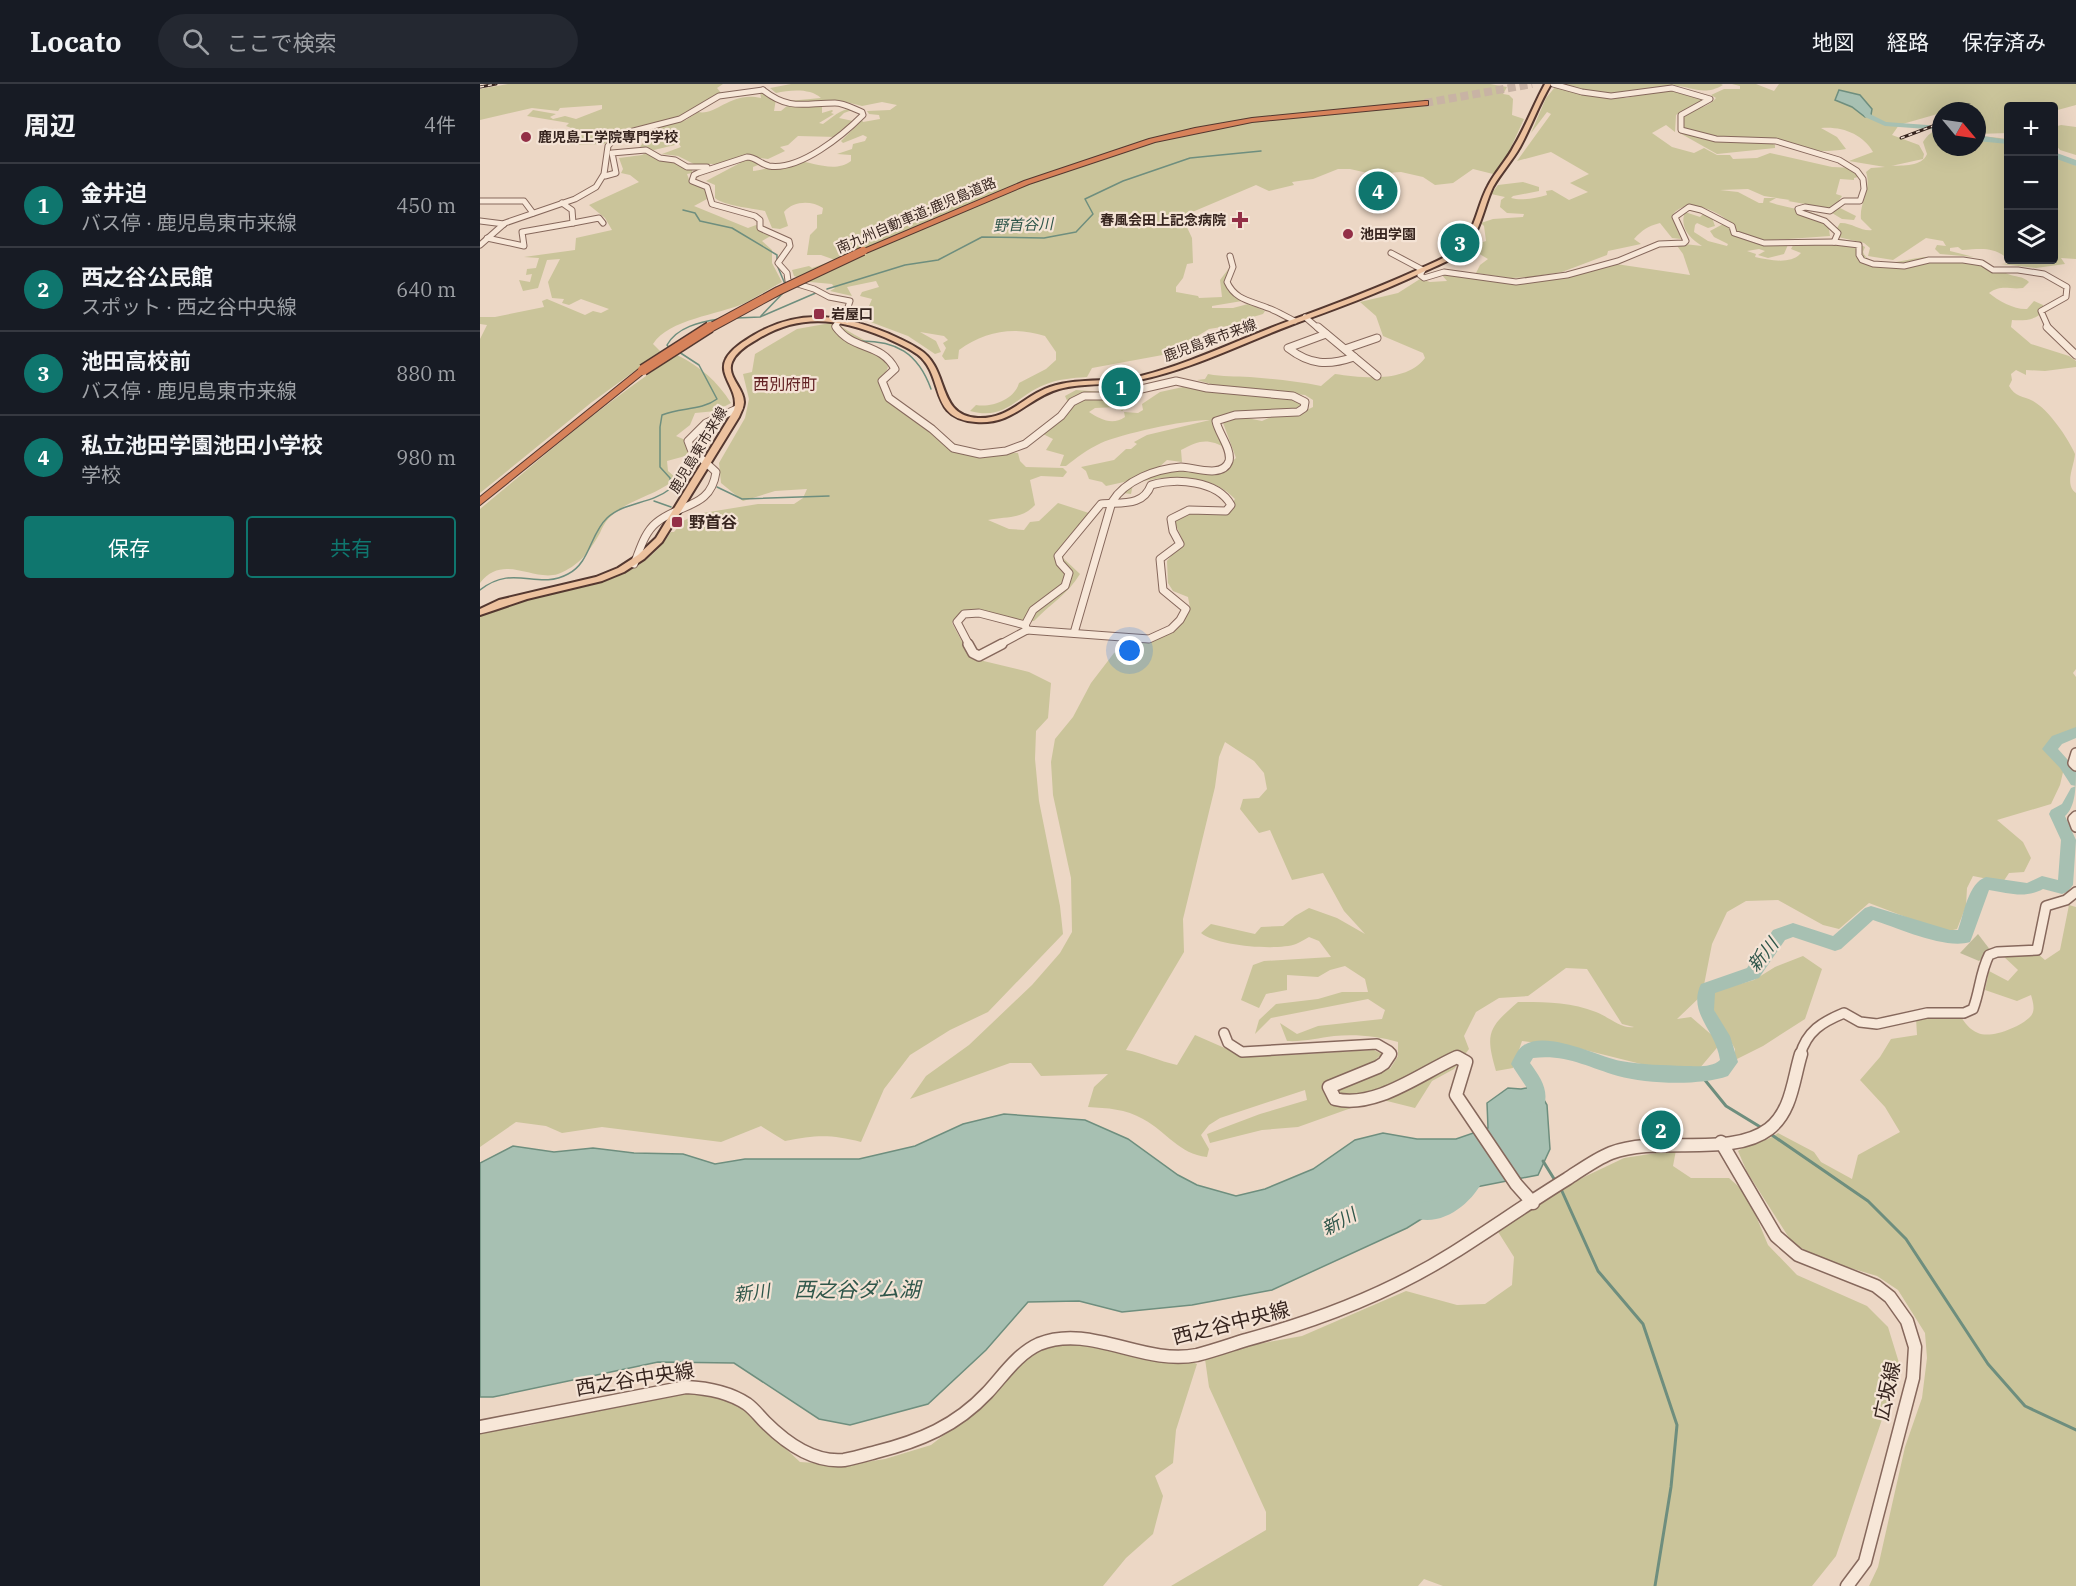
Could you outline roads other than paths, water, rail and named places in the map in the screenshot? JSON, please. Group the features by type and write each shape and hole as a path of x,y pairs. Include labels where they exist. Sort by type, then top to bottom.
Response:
{"highway":[{"name":"南九州自動車道;鹿児島道路","path":"480,502 643,370 742,308 863,250 1063,169 1148,141 1242,122 1425,103"}],"main road":[{"name":"鹿児島東市来線","path":"480,612 523,596 608,576 634,564 653,548 739,408 739,391 726,366 728,360 741,348 775,327 809,319 840,319 869,328 919,352 935,372 946,406 953,414 965,418 999,418 1013,414 1040,394 1053,389 1073,385 1105,384 1195,362 1294,321 1362,297 1452,256 1467,243 1490,188 1507,166 1548,84"}],"street":[{"path":"480,245 504,224 562,203 598,186 605,176 606,148 609,140 618,135 680,119 719,96 763,90 769,84"},
{"path":"1553,84 1599,95 1623,95 1672,88 1703,95 1710,99 1681,115 1681,130 1702,137 1779,141 1804,151 1844,161 1860,174 1864,192 1860,201 1844,201 1830,211 1805,207 1798,209 1799,212 1832,224 1838,232 1834,242"},
{"path":"763,90 777,101 787,104 837,103 847,105 863,115 818,154 769,166 752,157 742,157 697,174 692,181 707,187 712,204 755,216 760,220 760,228 789,241 791,244 782,256 779,266 787,273 788,281 850,301 846,313 835,326 844,339 885,353 893,363 893,373 882,381 889,399 932,429 958,451 987,454 1017,448 1056,421 1071,402 1079,397 1111,396 1181,381 1207,388 1293,396 1303,400 1305,405 1298,412 1250,414 1216,421 1216,430 1229,457 1223,467 1207,470 1179,467 1123,486 1114,495 1074,633"},
{"path":"605,176 614,174 617,170 613,163 612,153 626,150 646,150 660,158 675,160 687,167 712,168"},
{"path":"480,201 524,201 533,213"},
{"path":"562,203 572,210 573,223"},
{"path":"1391,253 1423,270 1420,275 1424,278 1444,272 1516,282 1567,275 1625,258 1659,244 1684,243 1686,241 1675,217 1689,207 1701,210 1732,226 1734,233 1764,243 1834,242 1859,245 1859,255 1863,260 1873,264 1905,266 1929,260 1963,260 1982,263 1993,270 2018,270 2052,277 2067,286 2066,297 2041,311 2047,327 2056,333 2076,356"},
{"path":"487,238 524,246 522,232 598,218 603,223"},
{"path":"480,221 504,224"},
{"path":"1230,256 1233,267 1227,282 1233,292 1246,302 1270,309 1294,321"},
{"path":"1305,317 1377,376"},
{"path":"1326,334 1288,348 1303,360 1311,363 1333,364 1354,357"},
{"path":"1345,350 1377,338"},
{"path":"1105,384 1114,390 1128,391"},
{"path":"634,564 653,525 678,510 702,500 712,491 717,481 716,472 688,445 691,436 706,423 739,408"},
{"path":"1026,628 979,656 973,653 957,622 964,614 979,612 1026,628 1074,633 1149,639 1157,638 1170,630 1185,614 1186,609 1163,590 1161,579 1160,559 1180,544 1173,531 1171,519 1190,510 1221,512 1231,505 1230,500 1218,490 1174,480 1151,485 1147,496 1141,500 1099,505 1057,558 1069,573 1069,578 1057,594 1036,607 1026,628"},
{"path":"2076,753 2073,763 2076,766"},
{"path":"2076,816 2073,819 2076,827"},
{"name":"西之谷中央線","path":"480,1427 686,1387 709,1388 732,1396 752,1407 788,1442 803,1451 825,1460 842,1460 911,1444 932,1436 959,1419 1036,1345 1056,1338 1082,1338 1158,1358 1188,1357 1303,1325 1397,1286 1609,1154 1652,1143 1753,1139 1776,1122 1788,1101 1804,1041 1827,1017 1844,1013 1860,1022 1877,1024 1927,1013 1964,1013 1973,1009 1980,992 1981,971 1989,955 1996,952 2037,950 2043,939 2043,912 2046,906 2066,900 2076,892"},
{"path":"1224,1033 1224,1038 1232,1047 1242,1052 1368,1044 1377,1044 1389,1051 1390,1056 1378,1068 1340,1080 1329,1087 1330,1095 1343,1103 1393,1091 1445,1060 1457,1057 1466,1062 1456,1095 1516,1184 1533,1203"},
{"name":"広坂線","path":"1721,1142 1776,1236 1798,1255 1876,1286 1890,1297 1906,1321 1915,1347 1913,1378 1864,1562 1848,1586"}],"water":[{"path":"1839,90 1860,95 1872,109 1871,115 1865,117 1852,107 1835,100"},
{"name":"西之谷ダム湖","path":"1536,1086 1547,1105 1550,1149 1538,1175 1471,1188 1407,1228 1272,1290 1192,1305 1122,1312 1079,1301 1028,1302 986,1350 928,1404 850,1425 819,1419 734,1363 658,1362 493,1397 480,1397 480,1163 513,1146 554,1152 593,1148 634,1153 683,1154 715,1164 745,1159 859,1159 915,1146 963,1124 1004,1114 1085,1120 1128,1139 1178,1175 1197,1185 1236,1196 1265,1189 1313,1169 1355,1140 1383,1133 1417,1139 1456,1139 1488,1128 1487,1103 1508,1088 1521,1089"}],"waterway":[{"path":"1868,115 1885,124 1932,126"},
{"path":"1986,139 2004,141"},
{"name":"野首谷川","path":"827,289 905,265 938,260 982,237 1044,238 1076,232 1093,214 1085,199 1123,181 1190,158 1261,151"},
{"path":"2057,156 2076,163"},
{"path":"683,210 695,213 700,221 732,228 777,255 777,265 785,284"},
{"path":"761,316 784,292"},
{"name":"野首谷川","path":"736,318 760,317 818,292"},
{"name":"野首谷川","path":"670,349 667,345 671,339 683,330 719,319"},
{"path":"858,341 884,343 904,351 919,366 931,389"},
{"name":"野首谷川","path":"480,590 504,578 546,580 568,574 586,556 597,532 607,518 621,509 655,498 670,489 670,478 660,467 662,415 711,403 717,399 699,365 679,352"},
{"path":"717,487 742,499 829,496"},
{"path":"654,501 671,507"},
{"name":"新川","path":"2076,732 2057,740 2049,749 2065,764 2076,781"},
{"name":"新川","path":"1536,1105 1536,1086 1520,1064 1528,1051 1554,1048 1621,1069 1659,1073 1700,1074 1722,1070 1729,1062 1728,1054 1722,1036 1706,1012 1707,989 1753,973 1779,935 1793,930 1835,944 1871,913 1950,937 1964,937 1981,888 1986,883 2029,889 2042,882 2062,888 2065,885 2069,848 2066,832 2056,814 2067,808 2076,792"},
{"path":"1700,1074 1726,1106 1762,1128"},
{"path":"1769,1133 1868,1201 1906,1239 1988,1364 2025,1406 2076,1430"},
{"path":"1543,1161 1556,1182"},
{"name":"新川","path":"1419,1211 1446,1207 1459,1199 1475,1178"},
{"path":"1561,1189 1598,1271 1643,1324 1677,1425 1671,1487 1655,1586"}],"tunnel":[{"path":"1425,103 1532,84"}],"railway":[{"path":"480,87 496,84"},
{"path":"1901,138 1932,126"}],"place":[{"name":"鹿児島工学院専門学校","path":"526,137"},
{"name":"私立池田学園池田小学校","path":"1378,191"},
{"name":"春風会田上記念病院","path":"1240,220"},
{"name":"池田学園","path":"1348,234"},
{"name":"池田高校前","path":"1460,243"},
{"name":"岩屋口","path":"819,314"},
{"name":"金井迫","path":"1121,387"},
{"name":"野首谷","path":"677,522"},
{"name":"西之谷公民館","path":"1661,1130"}],"district":[{"name":"西別府町","path":"785,384"}]}
